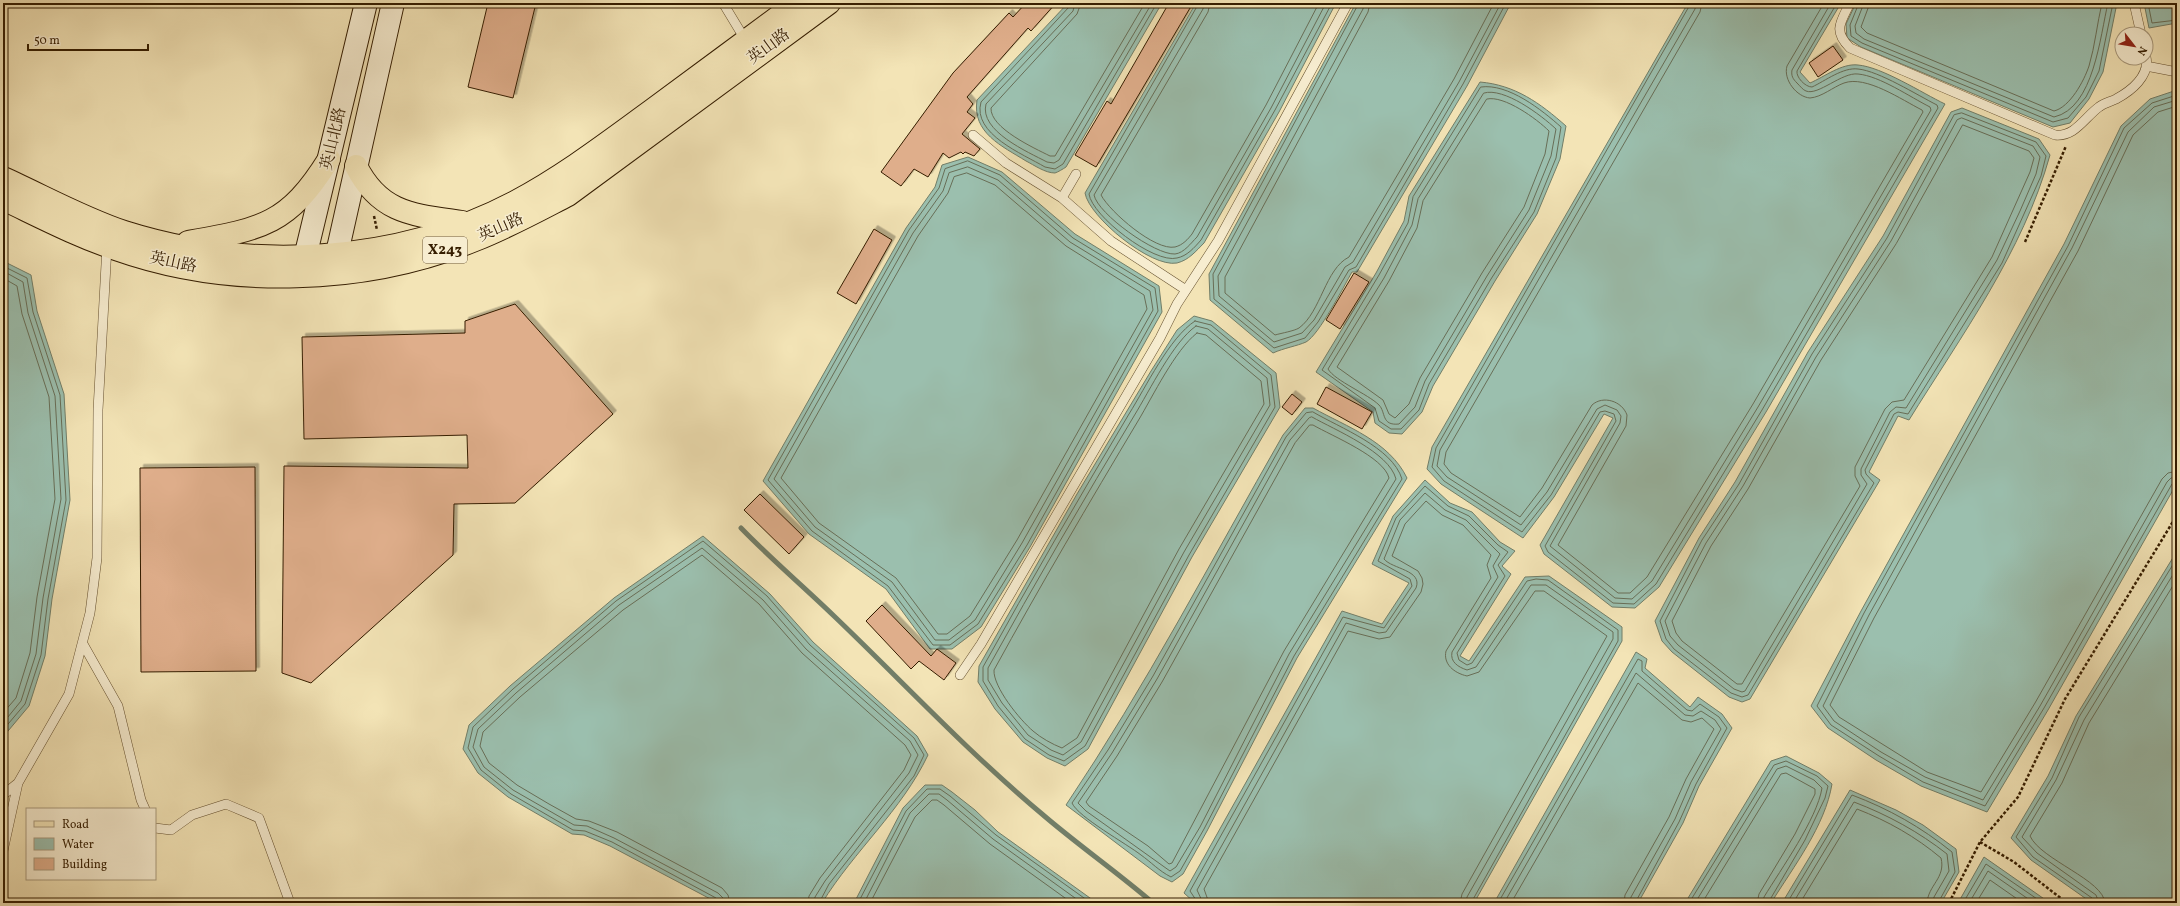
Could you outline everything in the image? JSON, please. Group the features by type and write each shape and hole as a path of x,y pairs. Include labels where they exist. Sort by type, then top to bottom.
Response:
{"main road":[{"name":"英山北路","path":"303,266 366,3"},
{"name":"英山北路","path":"334,264 393,3"},
{"name":"英山路","path":"334,264 372,249 420,239 467,223 513,203 558,178 797,3"},
{"name":"英山路","path":"3,199 69,231 107,246 167,264 218,272 274,276 303,266 334,264 374,268 425,257 474,241 522,220 568,195 829,3"},
{"path":"172,245 240,233 281,216 300,201 314,183 329,159"},
{"path":"356,166 362,178 373,191 384,202 398,210 467,223"},
{"name":"英山路","path":"3,178 76,214 123,232 172,245 221,253 279,257 303,266"}],"lane":[{"path":"723,3 746,41"},
{"path":"960,675 981,644 1160,338 1186,290 1218,241 1348,3"},
{"path":"1850,3 1839,28 1841,39 1850,48 2055,135 2065,136 2075,130 2097,109 2132,89 2144,76 2145,66"},
{"path":"2134,3 2139,26"},
{"path":"2154,65 2177,72"},
{"path":"973,135 1006,163 1062,198 1111,241 1186,290"},
{"path":"1062,198 1076,174"},
{"path":"3,851 18,783 69,694 90,613 96,558 98,410 107,246"},
{"path":"83,644 118,706 141,800 145,808"},
{"path":"3,795 18,783"},
{"path":"156,828 170,830 192,815 226,804 259,818 290,903"}],"path":[{"path":"2025,242 2060,158 2075,130"},
{"path":"374,215 377,230"},
{"path":"1949,903 1980,842 2018,797 2065,699 2177,515"},
{"path":"1980,842 2014,862 2067,903"}],"water":[{"path":"1068,3 1162,3 1066,167 1055,173 1051,173 1026,161 999,144 991,137 984,130 979,121 977,100"},
{"path":"1196,3 1336,3 1279,112 1204,243 1185,260 1177,263 1166,262 1152,258 1123,239 1097,215 1089,203 1085,193"},
{"path":"1356,3 1511,3 1467,86 1357,272 1352,272 1318,330 1306,342 1273,353 1210,300 1209,274"},
{"path":"1688,3 1841,3 1800,72 1810,83 1839,68 1858,65 1890,75 1945,104 1766,412 1659,587 1635,608 1612,607 1544,554 1540,545 1613,418 1604,414 1554,497 1523,538 1441,484 1427,469 1432,447"},
{"path":"1856,3 2117,3 2103,72 2089,99 2070,123 2053,127 1861,47 1847,38 1846,24"},
{"path":"2144,3 2177,3 2177,23 2154,27 2149,26"},
{"path":"1480,82 1505,87 1526,96 1547,110 1566,126 1560,159 1537,214 1495,281 1433,386 1422,412 1402,434 1389,433 1375,423 1373,412 1316,372 1376,273 1404,221 1409,196"},
{"path":"2177,91 2177,483 2048,710 1987,812 1921,786 1876,760 1828,728 1811,706 1861,611 2064,244 2121,126 2150,99"},
{"path":"1962,108 2039,139 2050,155 2038,191 2024,226 1989,292 1969,325 1909,420 1898,416 1869,472 1880,480 1750,699 1742,702 1729,697 1672,652 1662,641 1655,621 1699,538 1735,482 1808,352 1883,236 1951,112"},
{"path":"968,157 1002,172 1075,234 1159,286 1162,312 1030,547 981,627 952,649 930,649 886,589 809,534 763,481 906,228 935,187 942,165"},
{"path":"3,261 31,275 37,311 64,394 70,500 52,599 45,656 29,706 3,737"},
{"path":"1194,316 1212,321 1276,373 1280,407 1192,557 1088,749 1065,766 1047,758 1023,742 995,709 978,682 979,666 1077,494 1151,371 1177,330"},
{"path":"1305,408 1313,408 1366,436 1390,454 1407,478 1297,658 1183,874 1172,882 1160,876 1066,805 1124,714 1178,622 1283,435"},
{"path":"1425,480 1450,503 1472,512 1500,542 1515,551 1502,566 1511,574 1460,656 1469,661 1525,577 1549,576 1622,627 1622,641 1474,903 1195,903 1184,893 1342,611 1382,624 1409,583 1372,564 1393,516"},
{"path":"703,536 770,594 813,642 917,736 928,755 905,794 848,866 822,903 718,903 610,846 584,835 572,834 508,797 478,773 463,749 469,725 510,686 614,598"},
{"path":"2177,551 2177,903 2092,903 2031,860 2011,838 2048,776 2076,716"},
{"path":"1636,652 1647,659 1645,668 1690,707 1698,697 1722,714 1732,728 1699,786 1683,823 1638,903 1494,903"},
{"path":"1786,756 1819,773 1832,784 1823,815 1816,830 1799,860 1771,903 1685,903 1771,761"},
{"path":"925,785 942,785 975,810 998,832 1097,903 854,903 903,808"},
{"path":"1850,790 1896,810 1923,825 1956,849 1959,872 1941,903 1782,903"},
{"path":"1984,857 2050,903 1958,903"}],"building":[{"path":"488,3 536,3 513,98 468,87"},
{"path":"1026,3 1056,3 1031,31 1028,28 967,97 973,104 967,112 975,118 962,134 980,149 974,156 965,152 963,154 961,152 949,158 943,153 928,177 914,169 901,186 881,172 953,73 1009,13 1013,17"},
{"path":"1169,3 1193,3 1096,167 1075,155 1107,101 1111,104"},
{"path":"1833,46 1843,60 1818,77 1809,63"},
{"path":"874,229 892,240 856,304 837,293"},
{"path":"1354,273 1369,282 1340,329 1326,320"},
{"path":"515,304 613,414 515,503 454,504 453,555 311,683 282,673 284,466 468,468 467,435 304,439 302,337 465,333 465,321"},
{"path":"1326,387 1372,412 1362,429 1317,404"},
{"path":"1292,394 1302,402 1292,415 1282,407"},
{"path":"255,467 256,671 141,672 140,468"},
{"path":"760,494 804,537 789,554 744,510"},
{"path":"882,605 931,656 937,649 956,663 944,680 919,661 911,669 866,621"}],"waterway":[{"path":"741,528 988,766 1056,825 1153,903"}]}
